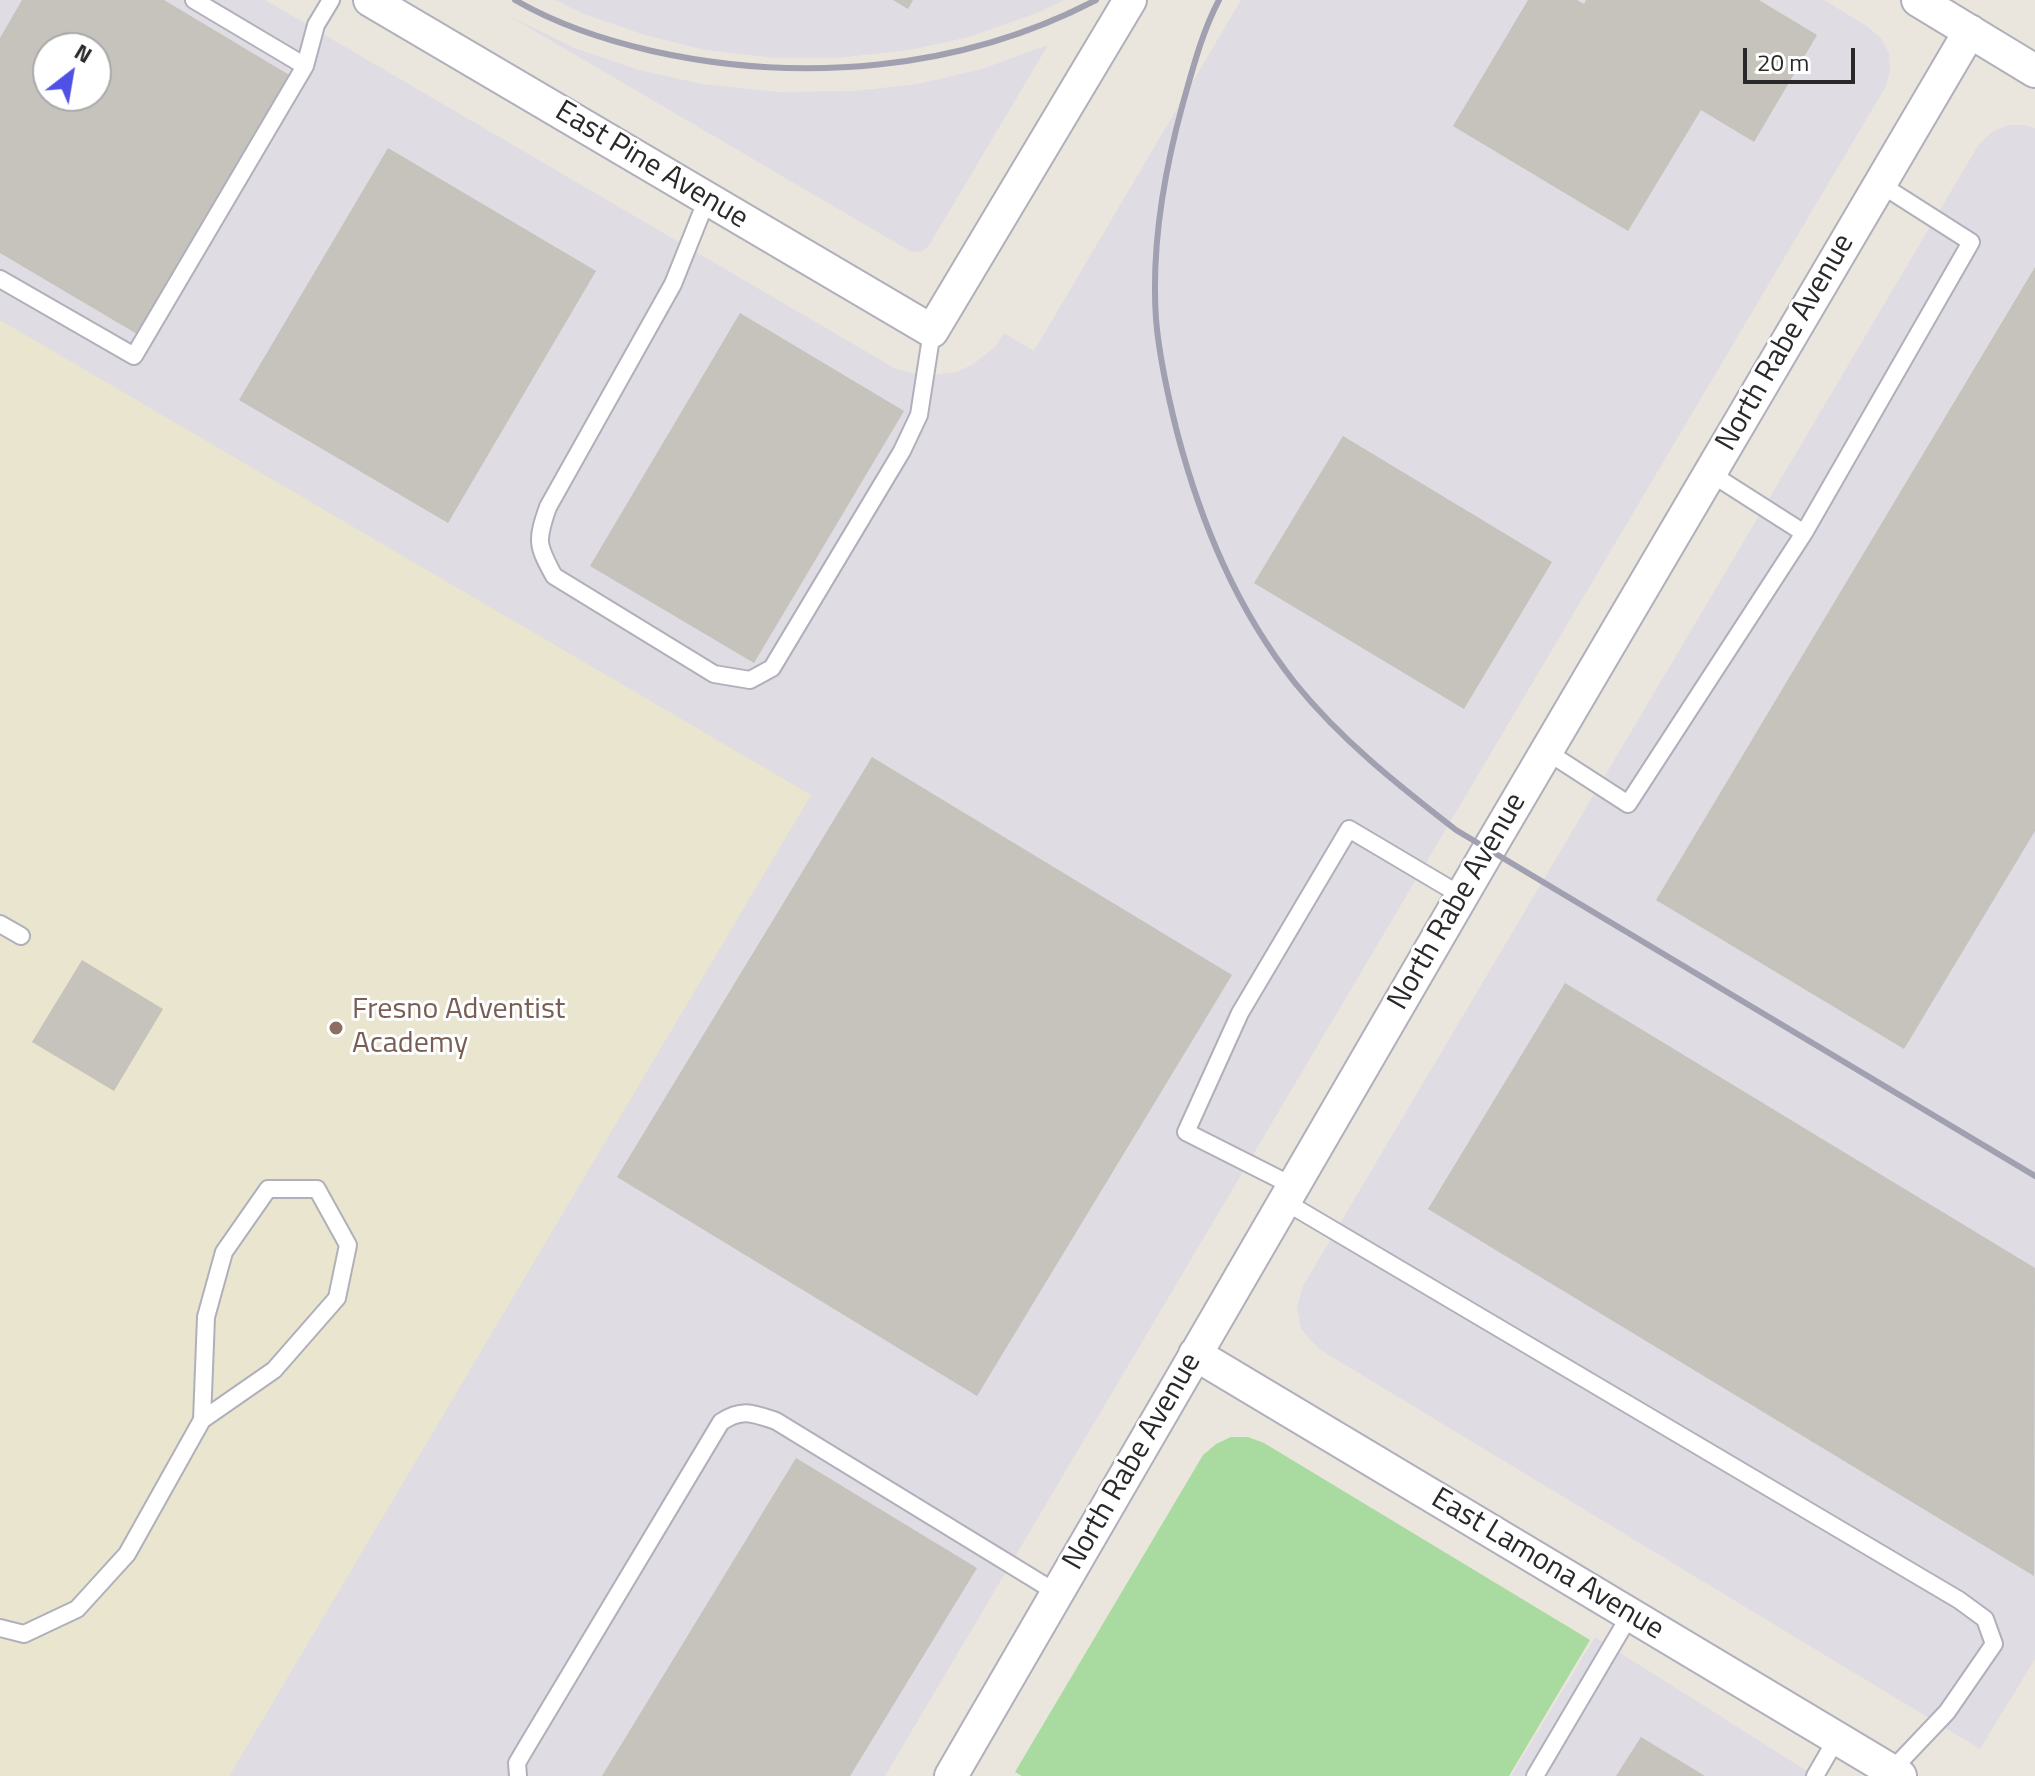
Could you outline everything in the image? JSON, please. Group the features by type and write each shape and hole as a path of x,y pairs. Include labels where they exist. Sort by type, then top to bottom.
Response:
{"street":[{"name":"East Pine Avenue","path":"370,0 932,331"},
{"path":"932,331 1130,0"},
{"path":"1918,0 2035,71"},
{"name":"North Rabe Avenue","path":"951,1776 1546,751 1970,31"},
{"name":"East Lamona Avenue","path":"1195,1354 1895,1773"}],"lane":[{"path":"194,0 305,66"},
{"path":"0,279 134,356 305,66 316,25 331,0"},
{"path":"1546,751 1628,804 1804,533 1971,242 1880,184"},
{"path":"707,199 680,270 548,507 538,534 541,552 554,576 714,674 750,680 772,668 902,451 919,415 932,331"},
{"path":"1710,473 1804,533"},
{"path":"1462,896 1349,829 1240,1013 1186,1132 1959,1600 1985,1619 1994,1644 1947,1712 1895,1773"},
{"path":"0,924 21,936"},
{"path":"0,1628 24,1634 77,1609 127,1554 202,1420 274,1370 337,1298 348,1245 317,1189 268,1189 224,1252 206,1317 202,1420"},
{"path":"518,1776 517,1763 543,1719 721,1422 735,1413 755,1413 776,1421 1057,1593"},
{"path":"1535,1776 1630,1615"},
{"path":"1815,1776 1837,1738"}],"shaded area":[{"path":"0,0 265,0 896,369 926,376 956,372 972,365 996,346 1004,333 1034,351 1241,0 1824,0 1881,38 1889,53 1890,70 1886,86 885,1776 229,1776 810,795 0,321"},
{"path":"555,0 1064,0 969,37 909,50 837,58 776,58 705,50 645,35 581,13"},
{"path":"509,16 577,49 639,70 702,84 778,92 854,91 918,84 982,69 1048,45 928,247 920,252 910,251"},
{"path":"2008,125 2035,128 2035,1659 1980,1749 1319,1349 1301,1329 1297,1308 1303,1286 1979,144 1992,132"},
{"name":"Fresno Adventist Academy","path":"0,320 811,795 229,1776 0,1776"},
{"path":"1595,1637 1815,1776 1511,1776"}],"green space":[{"path":"1231,1437 1248,1437 1264,1443 1590,1640 1509,1776 1022,1776 1015,1772 1203,1455"}],"building":[{"path":"22,0 164,0 291,76 137,334 0,253 0,38"},
{"path":"893,0 913,0 908,9"},
{"path":"1528,0 1577,0 1584,4 1586,0 1759,0 1817,35 1754,142 1701,110 1628,231 1453,126"},
{"path":"388,148 596,271 448,523 239,400"},
{"path":"2035,267 2035,831 1904,1049 1656,900"},
{"path":"740,313 904,411 754,663 590,566"},
{"path":"1343,436 1552,562 1464,709 1254,583"},
{"path":"872,757 1232,975 977,1396 617,1177"},
{"path":"82,960 163,1009 114,1091 32,1042"},
{"path":"1565,983 2035,1268 2034,1576 1428,1209"},
{"path":"796,1458 977,1568 850,1776 602,1776"},
{"path":"1641,1737 1705,1776 1616,1776"}],"railway":[{"path":"515,0 582,31 652,51 765,67 822,68 935,56 990,43 1044,24 1096,0"},
{"path":"1219,0 1198,50 1170,156 1157,237 1156,319 1170,404 1197,499 1238,595 1274,654 1313,704 1351,743 1456,830 2035,1176"}],"place":[{"name":"Fresno Adventist Academy","path":"336,1028"}]}
